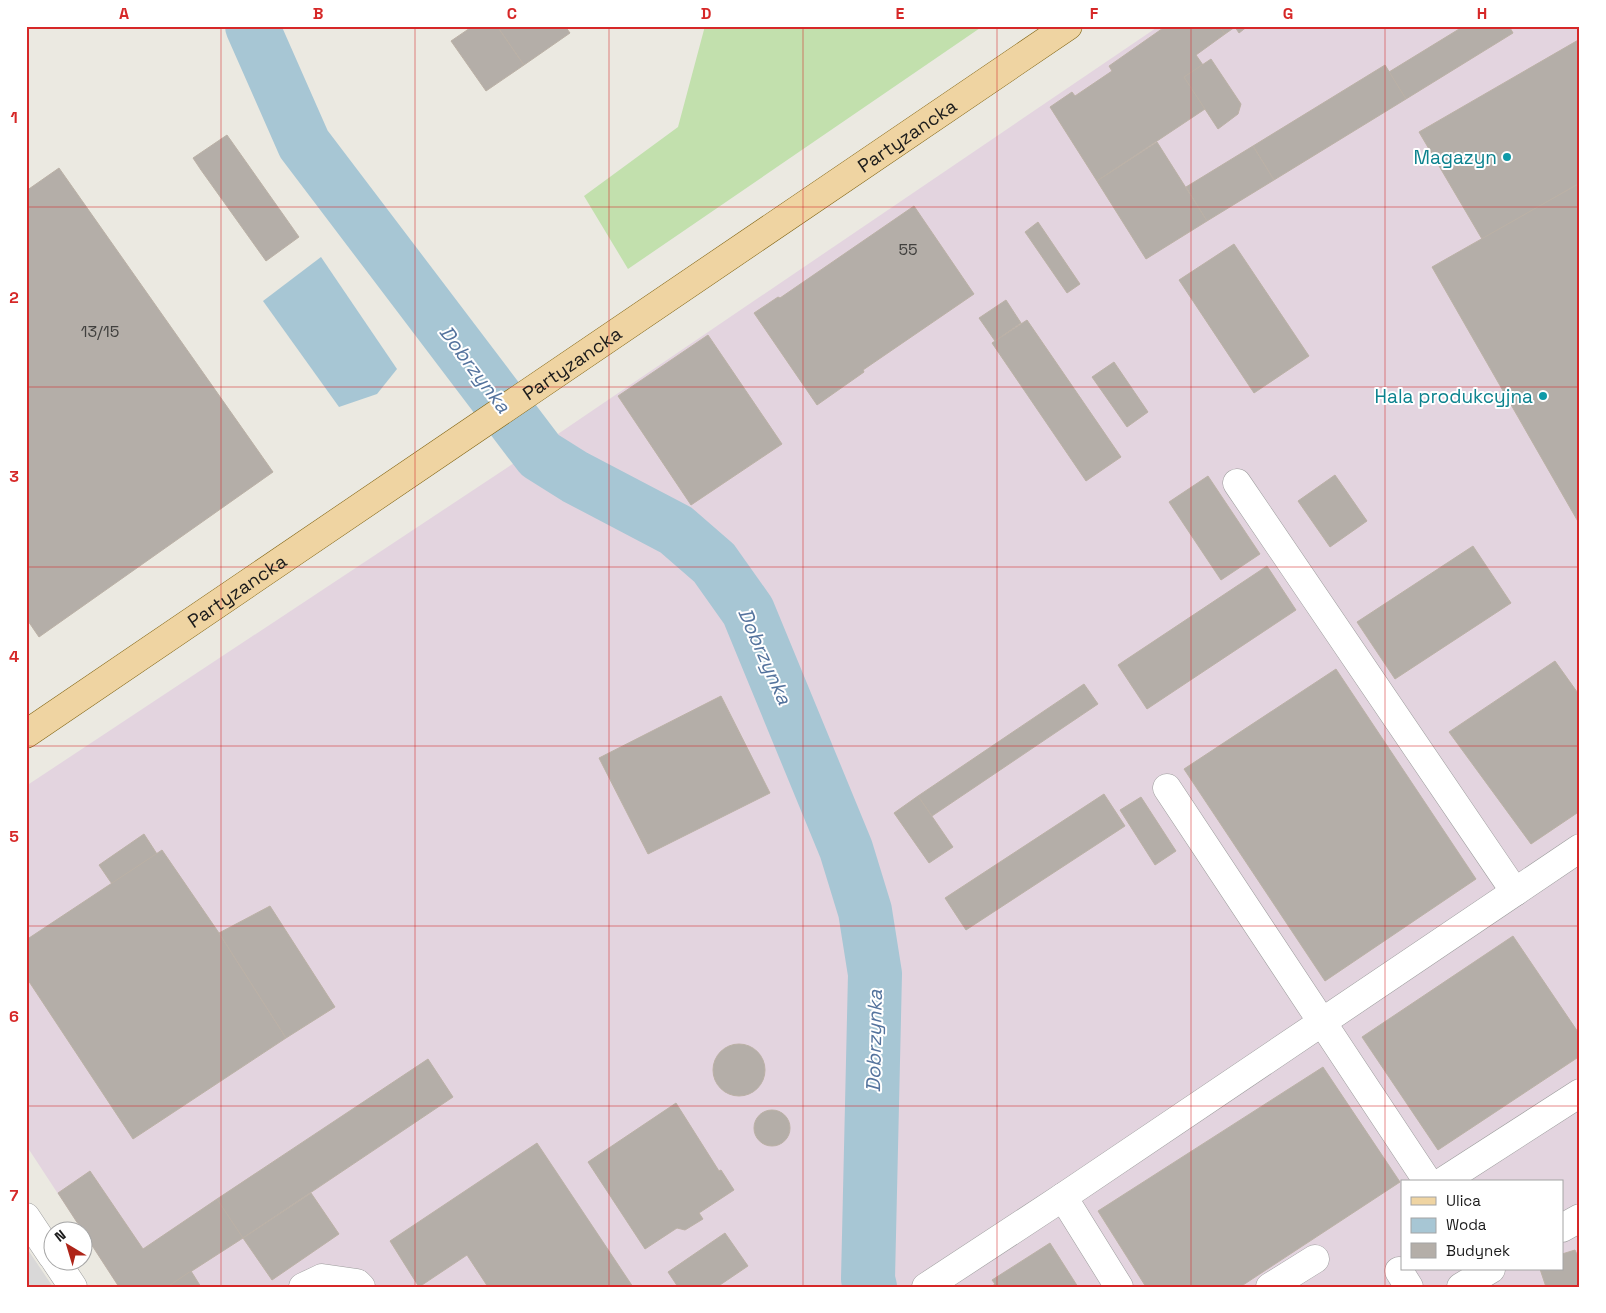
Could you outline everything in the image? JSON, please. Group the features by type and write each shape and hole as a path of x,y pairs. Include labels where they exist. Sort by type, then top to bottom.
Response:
{"main road":[{"name":"Partyzancka","path":"26,734 1068,26"}],"street":[{"path":"1237,483 1515,892"},
{"path":"1167,788 1427,1180"},
{"path":"926,1287 1064,1198 1580,848"},
{"path":"1445,1180 1580,1093"},
{"path":"1064,1198 1119,1287"},
{"path":"26,1217 42,1241"},
{"path":"1564,1227 1580,1218"},
{"path":"1270,1287 1315,1259"},
{"path":"62,1270 73,1287"},
{"path":"1461,1287 1489,1270"},
{"path":"303,1287 322,1278 357,1284 361,1287"}],"shaded area":[{"path":"1159,26 1580,26 1580,1287 119,1287 92,1246 92,1220 75,1220 26,1145 26,786 552,438"},
{"path":"26,1247 53,1287 26,1287"}],"green space":[{"path":"705,26 983,26 628,269 584,196 678,127"}],"water":[{"path":"321,257 397,369 377,394 339,407 263,301"}],"building":[{"path":"473,26 497,26 524,65 486,91 451,41"},
{"path":"497,26 565,26 570,33 524,65"},
{"path":"1166,26 1219,26 1225,34 1196,55 1203,65 1184,77 1205,109 1097,181 1050,107 1072,92 1075,96 1112,71 1109,66"},
{"path":"1219,26 1248,26 1239,33 1235,27 1225,34"},
{"path":"1464,26 1509,26 1513,33 1406,99 1389,72"},
{"name":"Magazyn","path":"1580,39 1580,183 1482,239 1419,132"},
{"path":"1211,59 1241,104 1238,114 1218,129 1184,77"},
{"path":"1385,65 1406,99 1274,180 1253,146"},
{"path":"227,135 299,237 266,261 193,158"},
{"path":"1157,142 1207,221 1146,259 1097,181"},
{"path":"1253,146 1274,180 1207,221 1186,187"},
{"path":"59,168 273,472 39,637 26,618 26,191"},
{"name":"Hala produkcyjna","path":"1580,183 1580,525 1432,267"},
{"path":"914,206 974,294 863,370 864,372 817,405 754,313 778,297 780,298"},
{"path":"1038,222 1080,284 1067,293 1025,232"},
{"path":"1234,244 1309,356 1254,393 1179,280"},
{"path":"1006,300 1021,323 995,341 979,318"},
{"path":"1027,320 1121,457 1086,481 992,343"},
{"path":"708,335 782,444 691,505 618,396"},
{"path":"1114,362 1148,412 1127,427 1092,377"},
{"path":"1335,475 1367,521 1330,547 1298,501"},
{"path":"1208,476 1260,554 1221,580 1169,502"},
{"path":"1473,546 1511,603 1395,679 1357,622"},
{"path":"1267,566 1296,610 1147,709 1118,665"},
{"path":"1555,661 1580,696 1580,811 1531,844 1449,732"},
{"path":"1336,669 1476,879 1325,981 1184,769"},
{"path":"1084,684 1098,704 932,816 918,796"},
{"path":"721,696 770,793 648,854 599,758"},
{"path":"1104,794 1125,826 966,930 945,898"},
{"path":"918,796 953,847 929,863 894,813"},
{"path":"1141,797 1176,851 1155,865 1120,810"},
{"path":"144,834 157,854 112,884 99,865"},
{"path":"162,850 219,933 286,1038 133,1139 26,977 26,940"},
{"path":"270,906 335,1007 286,1038 219,933"},
{"path":"1513,936 1580,1035 1580,1056 1438,1150 1362,1037"},
{"path":"739,1044 749,1046 757,1052 763,1060 765,1070 763,1080 757,1088 749,1094 739,1096 729,1094 721,1088 715,1080 713,1070 715,1060 721,1052 729,1046"},
{"path":"428,1059 453,1097 243,1238 217,1199"},
{"path":"1323,1067 1400,1182 1240,1287 1146,1287 1098,1211"},
{"path":"676,1103 719,1171 721,1170 734,1190 699,1213 703,1219 685,1230 677,1228 645,1249 588,1162"},
{"path":"772,1110 785,1115 790,1128 785,1141 772,1146 759,1141 754,1128 759,1115"},
{"path":"537,1143 633,1287 488,1287 467,1255 419,1287 390,1241"},
{"path":"90,1171 143,1249 217,1199 243,1238 167,1287 119,1287 92,1245 92,1220 76,1220 58,1193"},
{"path":"311,1193 339,1234 272,1280 243,1238"},
{"path":"725,1233 748,1266 717,1287 678,1287 668,1272"},
{"path":"1050,1243 1078,1287 991,1287 995,1284 992,1280"},
{"path":"1575,1250 1580,1261 1580,1287 1546,1287 1540,1270 1564,1270 1564,1253"},
{"path":"191,1271 201,1287 167,1287"}],"waterway":[{"name":"Dobrzynka","path":"252,26 304,144 540,455 575,477 676,530 714,563 748,611 846,849 865,911 875,974 868,1279 870,1287"}],"place":[{"name":"Magazyn","path":"1507,157"},
{"name":"Hala produkcyjna","path":"1543,396"}]}
